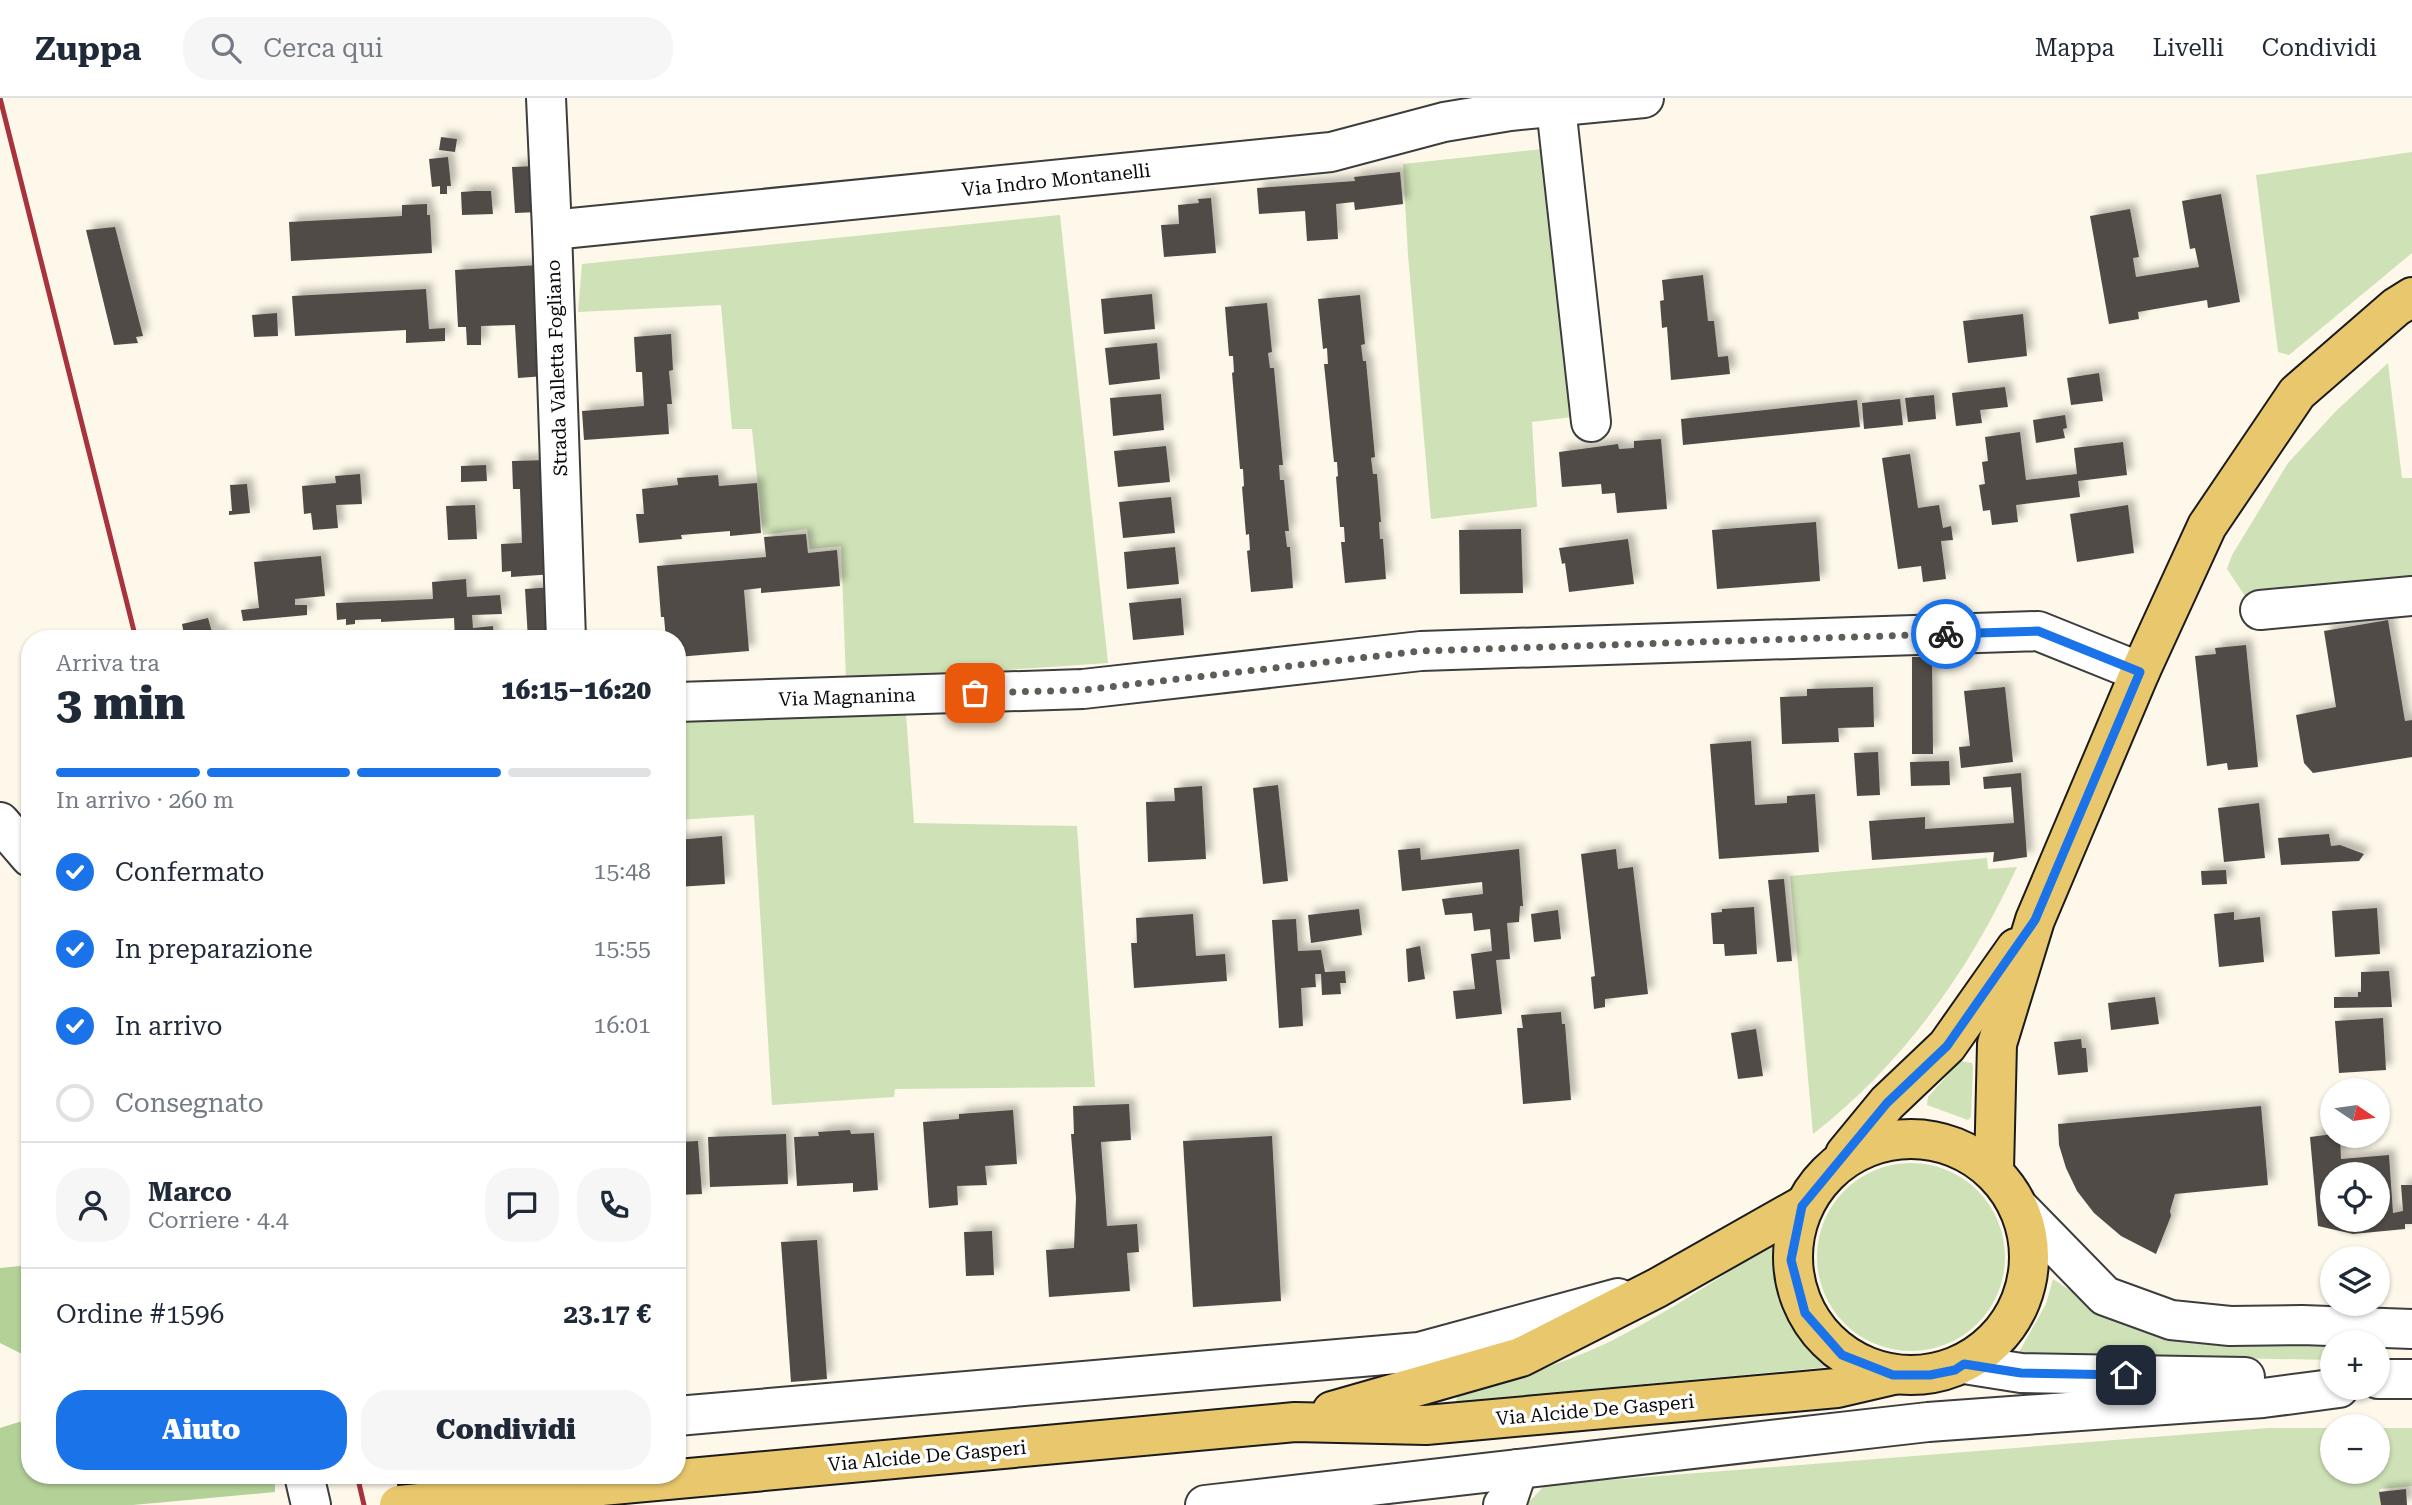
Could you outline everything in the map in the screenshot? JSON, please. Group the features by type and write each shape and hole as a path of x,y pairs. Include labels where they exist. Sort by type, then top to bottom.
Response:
{"main road":[{"path":"1994,1170 1997,1044 2035,920 2140,672 2207,526 2297,393 2396,307 2412,297"},
{"path":"1840,1159 1887,1103 1947,1046 2035,920"},
{"name":"Via Alcide De Gasperi","path":"686,1478 1295,1422 1426,1425 1837,1388 1893,1375 1930,1375 1959,1367 1999,1337 2023,1299 2031,1255 2022,1211 1994,1170 1947,1142 1891,1138 1840,1159 1802,1206 1657,1288 1521,1357 1295,1422"},
{"name":"Via Alcide De Gasperi","path":"1802,1206 1791,1260 1805,1313 1842,1355 1893,1375"},
{"name":"Via Alcide De Gasperi","path":"399,1505 624,1484"}],"street":[{"name":"Strada Valletta Fogliano","path":"546,98 566,630"},
{"name":"Via Indro Montanelli","path":"552,230 1331,152 1444,122 1556,103 1643,98"},
{"path":"1556,103 1591,422"},
{"path":"2260,610 2412,596"},
{"name":"Via Magnanina","path":"686,702 1083,690 1421,651 2038,631 2140,672"},
{"path":"0,822 21,846"},
{"path":"2022,1211 2105,1296 2171,1320 2230,1326 2302,1325 2412,1329"},
{"path":"686,1415 1419,1352 1657,1288"},
{"path":"1928,1422 1951,1402 1959,1367 2021,1373 2320,1378"},
{"path":"1205,1505 1928,1422 2263,1398 2320,1390"},
{"path":"1503,1505 1507,1502 1518,1469"},
{"path":"306,1484 311,1505"},
{"path":"487,1484 490,1505"}],"green space":[{"path":"1543,149 1572,417 1532,422 1537,507 1431,519 1408,255 1403,164"},
{"path":"2412,152 2412,253 2289,355 2278,352 2256,175"},
{"path":"1060,215 1108,663 846,681 841,546 810,549 807,529 763,535 752,429 732,429 721,305 578,312 582,264"},
{"path":"2388,363 2402,478 2412,478 2412,584 2245,596 2227,569 2232,555 2288,463 2336,411"},
{"path":"906,714 914,823 1077,826 1095,1087 895,1089 894,1097 772,1105 754,815 686,819 686,720"},
{"path":"1987,858 1988,869 2017,867 1956,978 1905,1046 1846,1107 1813,1134 1790,876"},
{"path":"1960,1061 1972,1063 1973,1067 1971,1117 1968,1120 1927,1105 1928,1097"},
{"path":"1911,1163 1947,1170 1977,1191 1998,1221 2005,1257 1998,1293 1977,1323 1947,1344 1911,1351 1875,1344 1845,1323 1824,1293 1817,1257 1824,1221 1845,1191 1875,1170"},
{"path":"1775,1240 1779,1288 1797,1331 1828,1367 1624,1386 1547,1403 1456,1405 1457,1395 1557,1363 1615,1339 1697,1292"},
{"path":"21,1266 21,1354 0,1343 0,1268"},
{"path":"2053,1279 2130,1324 2157,1335 2198,1344 2320,1344 2320,1360 2018,1354 2046,1304"},
{"path":"19,1422 21,1484 275,1484 275,1492 133,1505 0,1505 0,1428"},
{"path":"2268,1428 2320,1428 2320,1484 2390,1484 2390,1428 2412,1428 2412,1486 2380,1489 2381,1505 1526,1505 1545,1485"}],"building":[{"path":"441,137 457,139 455,152 439,150"},
{"path":"448,157 451,186 447,186 447,194 440,194 440,186 432,187 429,159"},
{"path":"536,166 538,212 515,213 512,167"},
{"path":"1400,172 1403,204 1355,210 1354,202 1336,204 1338,239 1307,241 1305,211 1259,214 1257,188 1355,181 1354,177"},
{"path":"491,191 493,214 462,215 461,192"},
{"path":"2221,194 2240,302 2208,308 2207,300 2138,312 2139,319 2109,324 2090,216 2130,209 2139,257 2133,258 2136,277 2199,267 2195,248 2190,249 2182,201"},
{"path":"1211,198 1216,253 1164,257 1161,225 1179,224 1178,205 1199,203 1198,199"},
{"path":"427,204 432,253 291,261 289,222 402,216 402,205"},
{"path":"115,227 143,336 136,337 138,343 114,345 86,230"},
{"path":"539,265 545,376 518,378 515,325 481,326 481,345 467,345 466,327 458,327 455,270"},
{"path":"1703,275 1708,321 1714,321 1718,357 1728,356 1730,374 1671,380 1667,327 1662,328 1662,280"},
{"path":"426,289 429,329 445,328 445,341 406,343 406,330 295,336 292,296"},
{"path":"1152,294 1155,329 1104,334 1101,299"},
{"path":"1360,295 1365,344 1361,345 1363,361 1366,361 1375,457 1371,458 1373,474 1377,474 1380,539 1383,539 1386,579 1345,583 1341,542 1345,542 1344,527 1340,527 1337,462 1334,462 1324,364 1328,364 1327,348 1323,349 1318,299"},
{"path":"1267,303 1272,352 1268,353 1270,368 1274,368 1283,465 1279,465 1280,480 1284,480 1289,531 1285,531 1287,547 1290,547 1293,588 1251,592 1247,551 1250,550 1249,534 1246,535 1243,469 1240,469 1232,373 1233,356 1229,356 1225,307"},
{"path":"277,313 278,336 254,337 252,315"},
{"path":"2023,314 2027,356 1968,363 1963,321"},
{"path":"671,334 673,370 669,371 672,404 667,404 669,434 584,440 582,411 644,406 642,372 636,372 634,337"},
{"path":"1157,343 1160,379 1109,385 1105,348"},
{"path":"2099,373 2103,401 2071,405 2067,378"},
{"path":"2005,387 2008,407 1980,410 1982,423 1956,426 1952,393"},
{"path":"1161,394 1164,430 1113,436 1110,398"},
{"path":"1934,395 1936,419 1908,422 1905,398"},
{"path":"1900,399 1903,425 1864,429 1862,403"},
{"path":"1857,400 1860,427 1683,445 1681,419"},
{"path":"2065,415 2065,438 2036,443 2033,420"},
{"path":"2020,432 2026,480 2077,474 2074,448 2123,442 2127,475 2078,481 2080,497 2016,505 2018,522 1992,525 1990,510 1983,511 1979,485 1985,484 1982,462 1988,461 1985,437"},
{"path":"1661,439 1667,509 1617,513 1615,493 1602,494 1601,484 1562,487 1559,452 1618,444 1619,449 1634,448 1634,441"},
{"path":"1166,446 1170,482 1118,487 1114,451"},
{"path":"1910,454 1918,508 1939,505 1943,528 1951,526 1953,540 1941,541 1946,579 1923,582 1921,566 1898,569 1882,458"},
{"path":"548,460 554,574 511,577 511,571 502,572 501,544 522,543 520,489 513,489 512,461"},
{"path":"486,465 487,481 461,482 461,466"},
{"path":"360,474 362,504 336,505 338,528 313,530 311,513 304,514 302,486 336,483 335,476"},
{"path":"718,475 719,486 757,483 761,533 730,536 730,531 681,535 682,539 639,543 636,514 644,514 642,489 678,485 677,478"},
{"path":"247,484 250,513 229,515 229,511 232,511 230,485"},
{"path":"1171,497 1175,533 1123,538 1119,502"},
{"path":"475,505 477,539 448,540 446,506"},
{"path":"2128,505 2134,553 2077,562 2070,514"},
{"path":"1816,522 1820,581 1717,589 1712,530"},
{"path":"1521,529 1523,593 1460,594 1459,530"},
{"path":"806,534 808,553 837,550 840,586 761,593 761,588 744,590 749,651 686,656 686,630 665,630 664,617 661,617 657,566 766,557 764,537"},
{"path":"1628,539 1634,584 1569,592 1565,563 1562,564 1559,548"},
{"path":"1175,547 1179,584 1127,589 1124,552"},
{"path":"321,556 325,596 295,599 295,605 307,605 307,615 243,621 241,610 259,608 254,562"},
{"path":"466,579 467,597 500,595 502,614 472,615 473,628 493,626 493,630 455,630 454,618 381,622 381,619 355,620 355,624 346,625 346,619 337,620 336,603 433,599 432,582"},
{"path":"554,587 556,630 527,630 525,589"},
{"path":"1181,598 1184,635 1133,640 1129,603"},
{"path":"208,618 211,630 183,630 182,624"},
{"path":"2388,620 2405,721 2412,720 2412,757 2313,773 2304,763 2296,715 2336,707 2324,631"},
{"path":"2246,645 2258,767 2228,770 2227,763 2207,766 2195,656 2216,654 2215,648"},
{"path":"1912,657 1932,657 1933,754 1912,754"},
{"path":"1873,687 1874,727 1838,728 1839,742 1782,744 1780,697 1807,696 1807,689"},
{"path":"2005,687 2013,762 1961,768 1959,747 1970,746 1964,691"},
{"path":"1751,741 1755,805 1787,803 1787,796 1815,794 1819,852 1719,859 1710,744"},
{"path":"1878,752 1880,795 1857,796 1854,753"},
{"path":"1949,761 1950,785 1911,786 1910,762"},
{"path":"2021,773 2027,857 1993,862 1994,852 1872,860 1869,821 1925,817 1925,829 2014,823 2011,787 1984,789 1983,777"},
{"path":"1278,785 1288,881 1263,884 1253,788"},
{"path":"1202,786 1206,859 1148,862 1146,802 1175,801 1174,788"},
{"path":"2259,803 2265,858 2224,862 2218,808"},
{"path":"2329,834 2331,846 2340,845 2364,854 2359,861 2281,865 2278,838"},
{"path":"722,836 725,884 686,886 686,839"},
{"path":"1420,848 1421,860 1519,849 1523,906 1520,906 1519,922 1507,923 1510,959 1496,960 1502,1014 1456,1019 1453,991 1475,989 1471,954 1492,951 1490,929 1474,931 1472,913 1445,915 1442,899 1483,894 1482,882 1402,891 1398,850"},
{"path":"1616,849 1618,869 1633,867 1648,994 1605,999 1605,1007 1594,1009 1591,977 1595,976 1581,854"},
{"path":"2226,870 2227,884 2202,885 2201,871"},
{"path":"1784,879 1792,961 1777,962 1768,880"},
{"path":"1754,907 1757,954 1725,956 1724,944 1713,944 1711,913 1722,912 1722,909"},
{"path":"2377,908 2380,954 2335,957 2332,911"},
{"path":"1359,909 1362,935 1311,943 1308,915"},
{"path":"1558,910 1561,939 1534,942 1531,914"},
{"path":"2234,912 2234,920 2260,917 2264,962 2219,967 2214,914"},
{"path":"1193,914 1196,956 1225,954 1227,981 1134,988 1131,943 1137,943 1136,918"},
{"path":"1296,919 1298,951 1321,950 1325,972 1345,971 1346,983 1340,983 1341,994 1322,995 1321,974 1315,974 1316,987 1301,988 1303,1026 1279,1028 1272,920"},
{"path":"1420,946 1425,979 1408,982 1406,949"},
{"path":"2389,971 2392,1007 2334,1008 2334,997 2358,997 2358,992 2361,992 2361,972"},
{"path":"2155,997 2159,1024 2111,1030 2108,1003"},
{"path":"1561,1012 1562,1024 1565,1024 1571,1100 1523,1104 1517,1028 1523,1028 1521,1015"},
{"path":"2383,1018 2386,1070 2339,1073 2335,1021"},
{"path":"1756,1029 1763,1076 1738,1079 1731,1033"},
{"path":"2081,1039 2082,1048 2086,1048 2088,1072 2058,1075 2054,1042"},
{"path":"1129,1104 1131,1140 1101,1142 1107,1226 1137,1224 1139,1252 1127,1253 1130,1291 1049,1297 1046,1250 1074,1248 1076,1198 1071,1134 1074,1134 1073,1106"},
{"path":"2261,1106 2268,1185 2175,1194 2171,1216 2156,1254 2121,1236 2094,1213 2077,1191 2059,1145 2058,1124"},
{"path":"1013,1110 1017,1164 985,1166 987,1185 957,1186 958,1205 929,1208 923,1122 959,1119 959,1114"},
{"path":"850,1130 851,1134 874,1133 878,1190 853,1192 853,1183 797,1186 794,1137 819,1136 818,1132"},
{"path":"786,1134 788,1184 710,1187 708,1137"},
{"path":"1272,1136 1281,1301 1193,1307 1183,1141"},
{"path":"2320,1136 2320,1148 2341,1148 2341,1159 2389,1155 2389,1162 2320,1162 2318,1226 2310,1137"},
{"path":"698,1141 702,1194 686,1195 686,1142"},
{"path":"2390,1170 2393,1213 2403,1211 2401,1185 2412,1185 2412,1224 2405,1224 2405,1229 2390,1230"},
{"path":"992,1231 994,1275 966,1276 964,1232"},
{"path":"817,1240 827,1379 791,1382 781,1242"},
{"path":"2406,1489 2407,1505 2381,1505 2379,1492"}],"railway":[{"path":"0,98 134,630"},
{"path":"359,1484 364,1505"}],"way so far":[{"path":"975,693 1083,690 1421,651 1946,634"}],"route":[{"path":"1946,634 2038,631 2140,672 2035,920 1947,1046 1887,1103 1802,1206 1791,1260 1805,1313 1823,1334 1842,1355 1893,1375 1930,1375 1955,1370 1964,1364 2021,1373 2126,1375"}]}
